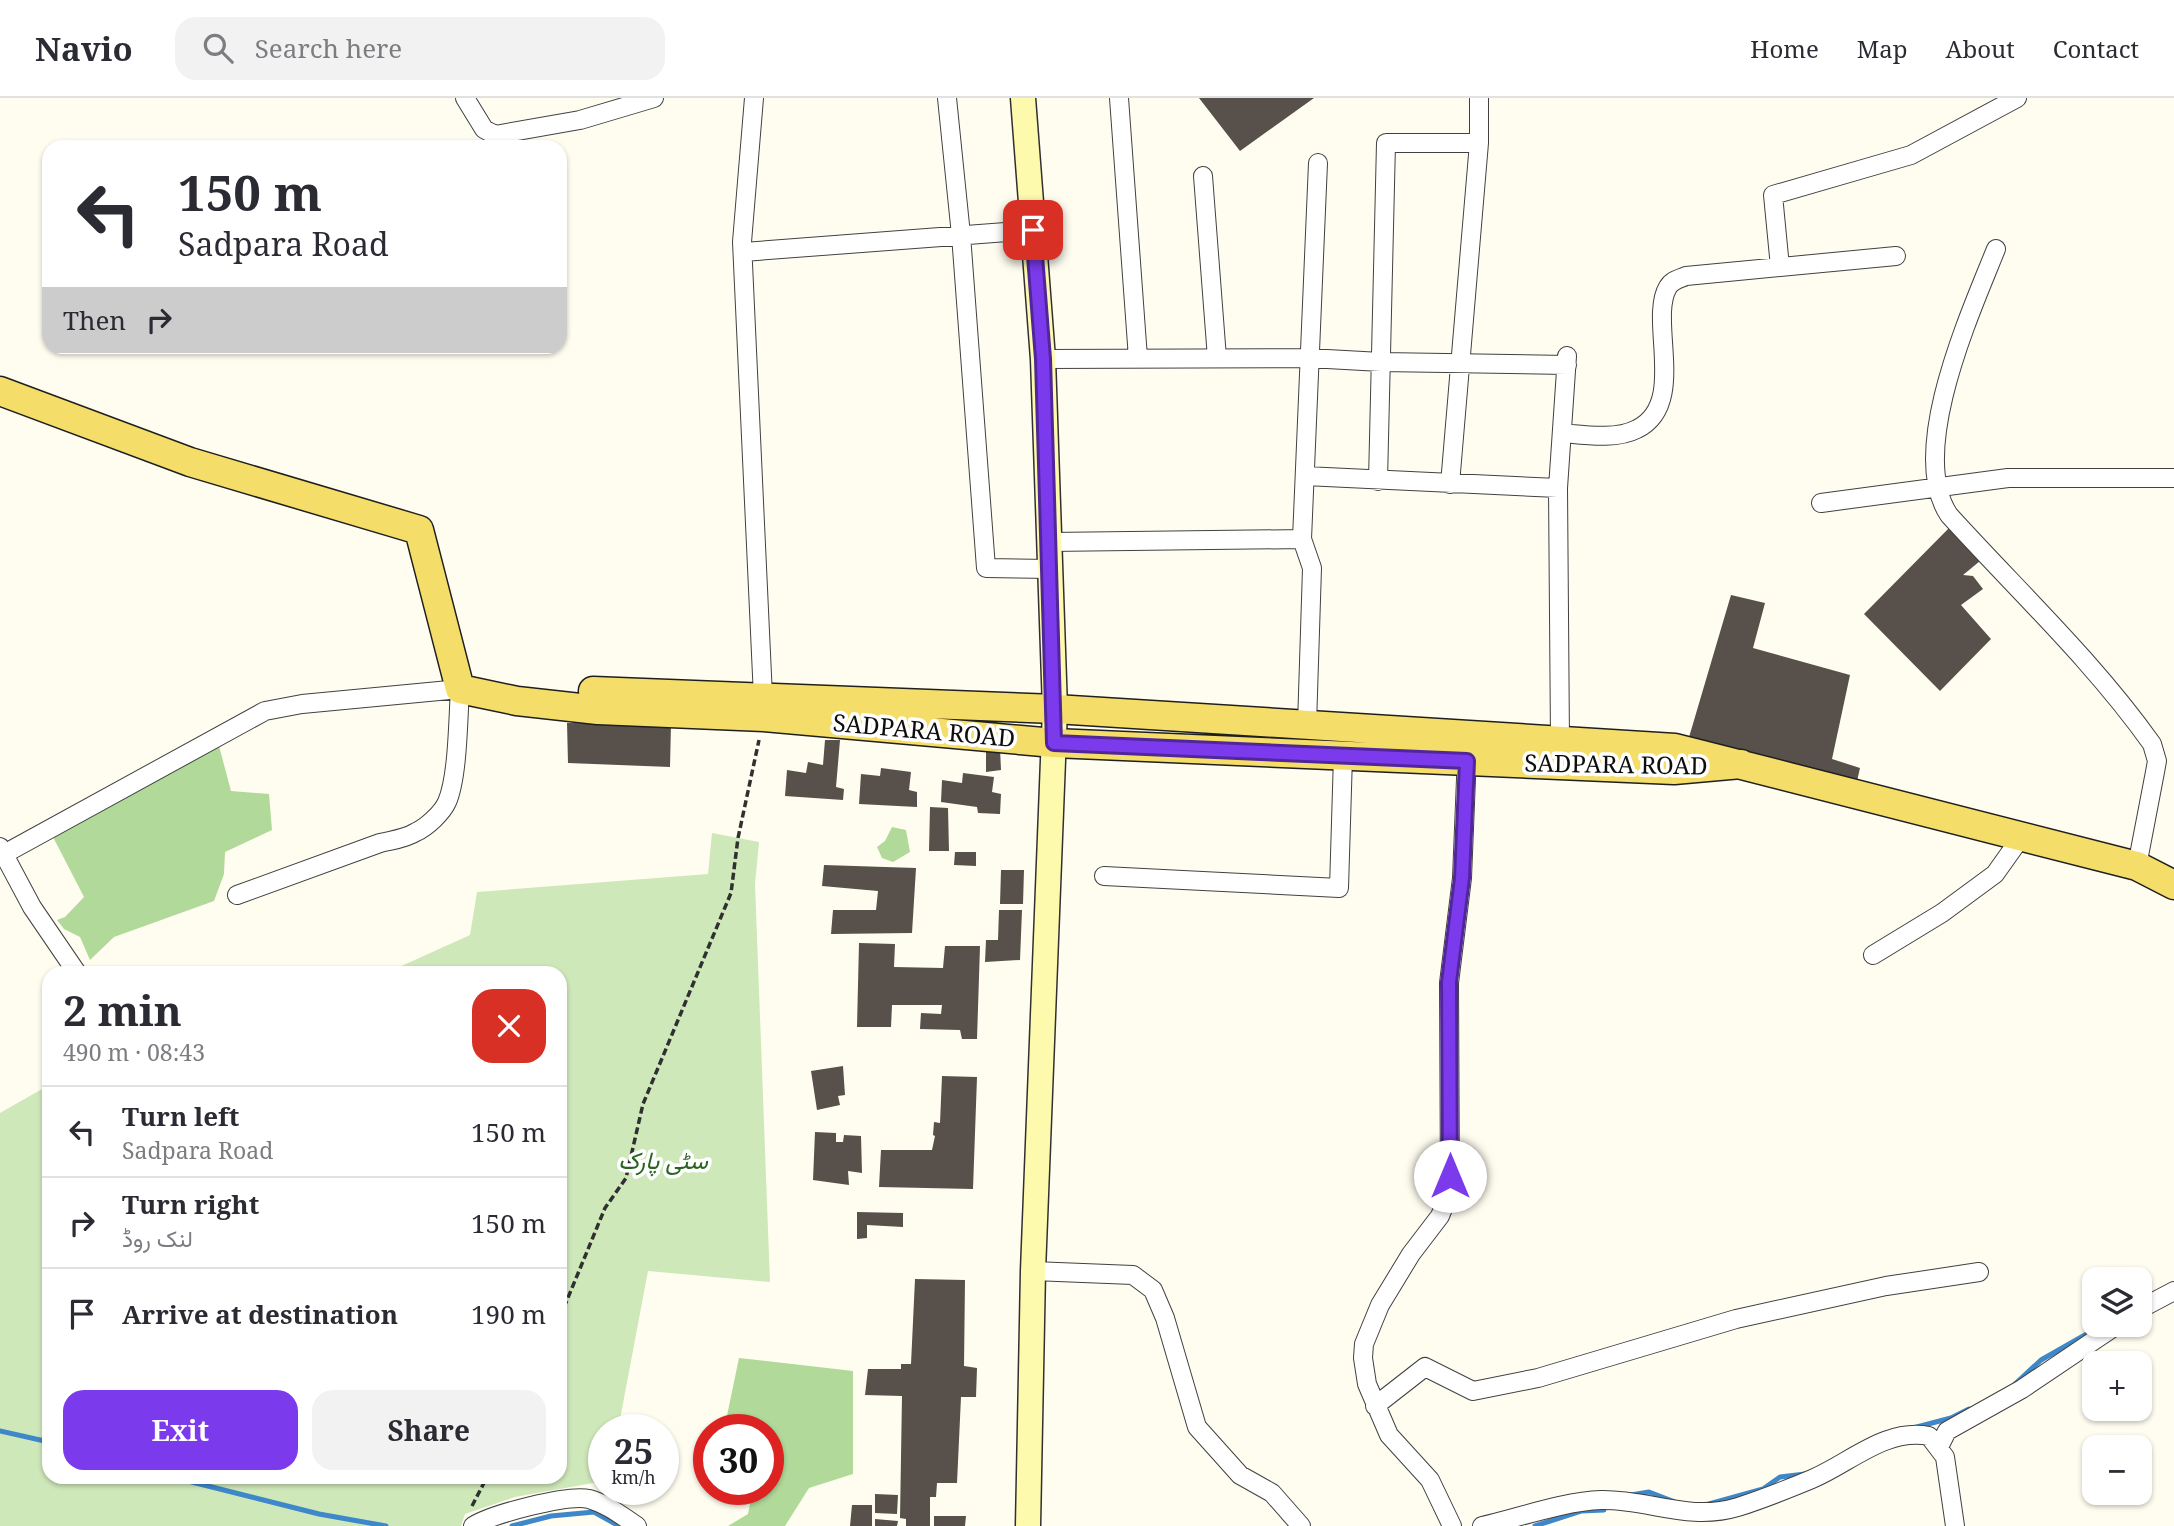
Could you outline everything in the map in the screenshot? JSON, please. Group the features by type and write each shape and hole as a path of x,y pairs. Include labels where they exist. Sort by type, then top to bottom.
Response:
{"main road":[{"path":"1023,98 1043,359 1055,709 1033,1271 1028,1526"},
{"path":"0,391 190,462 419,530 460,689"},
{"name":"SADPARA ROAD","path":"460,689 517,701 595,690 763,707 1054,743 1343,756 1560,741 1675,748 1741,764"},
{"name":"SADPARA ROAD","path":"763,707 1055,709 1307,725 1467,748 1674,770 1741,764"},
{"path":"1741,764 2137,866 2174,886"}],"street":[{"path":"465,98 472,114 484,129 495,135 580,120 654,98"},
{"path":"754,98 743,251 763,707"},
{"path":"947,98 961,235 986,568 1050,569"},
{"path":"1119,98 1138,358"},
{"path":"1450,484 1479,143 1479,98"},
{"path":"1780,267 1773,195 1910,155 2017,98"},
{"path":"1378,481 1386,143 1479,143"},
{"path":"1307,725 1312,568 1302,539 1318,163"},
{"path":"1203,176 1217,358"},
{"path":"743,251 1033,230"},
{"path":"1996,249 1952,360 1936,445 1936,489 1939,501 1949,515 2023,597 2077,649 2152,744 2157,761 2137,866"},
{"path":"1562,433 1616,434 1638,429 1659,406 1665,383 1666,289 1673,281 1686,276 1896,256"},
{"path":"1043,359 1309,358 1459,363 1567,361 1558,488 1560,741"},
{"path":"1305,476 1558,488"},
{"path":"1821,503 2008,478 2174,478"},
{"path":"1049,541 1302,539"},
{"path":"72,966 32,907 2,851 265,711 302,704 460,689 451,787 446,804 433,819 418,832 404,838 380,843 237,895"},
{"path":"1452,1526 1430,1480 1389,1435 1367,1384 1363,1358 1371,1324 1411,1254 1440,1216 1450,1191 1449,982 1462,878 1467,748"},
{"path":"1104,876 1339,888 1343,756"},
{"path":"1873,955 1942,914 1995,874 2022,836"},
{"path":"1033,1271 1133,1275 1145,1282 1153,1290 1165,1318 1197,1426 1240,1475 1272,1493 1301,1526"},
{"path":"1375,1406 1425,1367 1473,1391 1538,1378 1736,1320 1886,1286 1979,1272"},
{"path":"2152,1302 2174,1291"},
{"path":"1939,1447 1947,1431 2022,1389 2100,1337"},
{"path":"1482,1526 1602,1500 1687,1513 1712,1513 1736,1508 1813,1479 1885,1440 1917,1434 1929,1437 1945,1457 1955,1526"},
{"path":"471,1521 519,1509 587,1498 606,1505 637,1526"}],"path":[{"path":"567,1300 605,1208 626,1178 643,1104 731,893 738,838 763,707"},
{"path":"471,1521 475,1496 483,1484"}],"green space":[{"path":"219,746 231,791 269,794 272,830 225,852 224,874 214,901 114,937 90,960 80,937 64,929 57,920 65,917 84,897 53,837 106,805"},
{"path":"892,827 906,830 910,852 893,862 882,858 877,847 885,841"},
{"name":"سٹی پارک","path":"712,833 759,842 755,884 770,1282 648,1271 621,1414 588,1414 588,1484 515,1497 465,1514 461,1526 0,1526 0,1113 42,1089 42,1484 567,1484 567,966 401,966 470,935 477,892 708,874"},
{"path":"739,1358 853,1371 853,1474 809,1488 785,1526 728,1526 748,1514 750,1505 784,1505 784,1414 727,1414"}],"building":[{"path":"1199,98 1314,98 1240,151"},
{"path":"1949,528 1980,561 1963,575 1973,576 1983,589 1961,605 1991,639 1940,691 1864,614"},
{"path":"1731,595 1765,603 1753,648 1850,675 1832,759 1860,768 1855,790 1687,744"},
{"path":"567,723 671,724 670,767 568,763"},
{"path":"825,740 840,740 836,787 844,789 843,800 785,796 787,770 806,773 808,762 823,765"},
{"path":"986,748 1000,748 1001,770 986,772"},
{"path":"881,768 911,772 909,790 917,792 917,807 859,804 861,774 880,776"},
{"path":"963,773 994,777 992,792 1001,794 1000,814 978,813 977,807 941,802 942,780 962,783"},
{"path":"930,807 948,808 949,851 929,851"},
{"path":"955,852 976,852 976,866 954,865"},
{"path":"824,865 916,868 912,933 831,934 833,910 876,910 878,891 822,886"},
{"path":"1001,870 1024,870 1023,904 1000,904"},
{"path":"999,910 1022,910 1020,960 985,962 986,940 998,940"},
{"path":"859,943 895,944 894,967 943,968 945,946 980,946 977,1039 962,1039 960,1030 920,1029 921,1013 941,1014 942,1005 892,1005 891,1027 857,1027"},
{"path":"843,1066 845,1095 838,1096 840,1105 817,1110 811,1071"},
{"path":"942,1076 977,1077 973,1189 879,1187 881,1150 932,1150 934,1122 940,1123"},
{"path":"815,1132 836,1133 836,1142 843,1142 844,1135 861,1136 862,1173 848,1171 849,1185 813,1180"},
{"path":"857,1212 903,1213 903,1227 867,1225 867,1238 857,1239"},
{"path":"915,1279 965,1280 964,1366 977,1368 976,1397 961,1397 957,1483 937,1483 936,1497 930,1497 930,1526 906,1526 906,1519 900,1518 902,1396 865,1395 868,1369 901,1369 901,1364 911,1364"},
{"path":"875,1494 898,1495 897,1514 875,1513"},
{"path":"852,1505 872,1505 872,1526 850,1526"},
{"path":"934,1516 966,1516 965,1526 934,1526"},
{"path":"875,1519 898,1521 897,1526 875,1526"}],"waterway":[{"path":"2015,1384 2041,1360 2082,1337"},
{"path":"1913,1428 1951,1418 1969,1409"},
{"path":"0,1431 42,1440"},
{"path":"1709,1504 1763,1489 1780,1477 1805,1474"},
{"path":"200,1484 319,1514 386,1526"},
{"path":"1631,1495 1649,1492 1675,1502"},
{"path":"1535,1526 1581,1511 1604,1510"},
{"path":"512,1526 551,1516 594,1512 619,1526"}],"route":[{"path":"1033,230 1043,359 1054,743 1467,761 1462,878 1449,982 1450,1176"}]}
